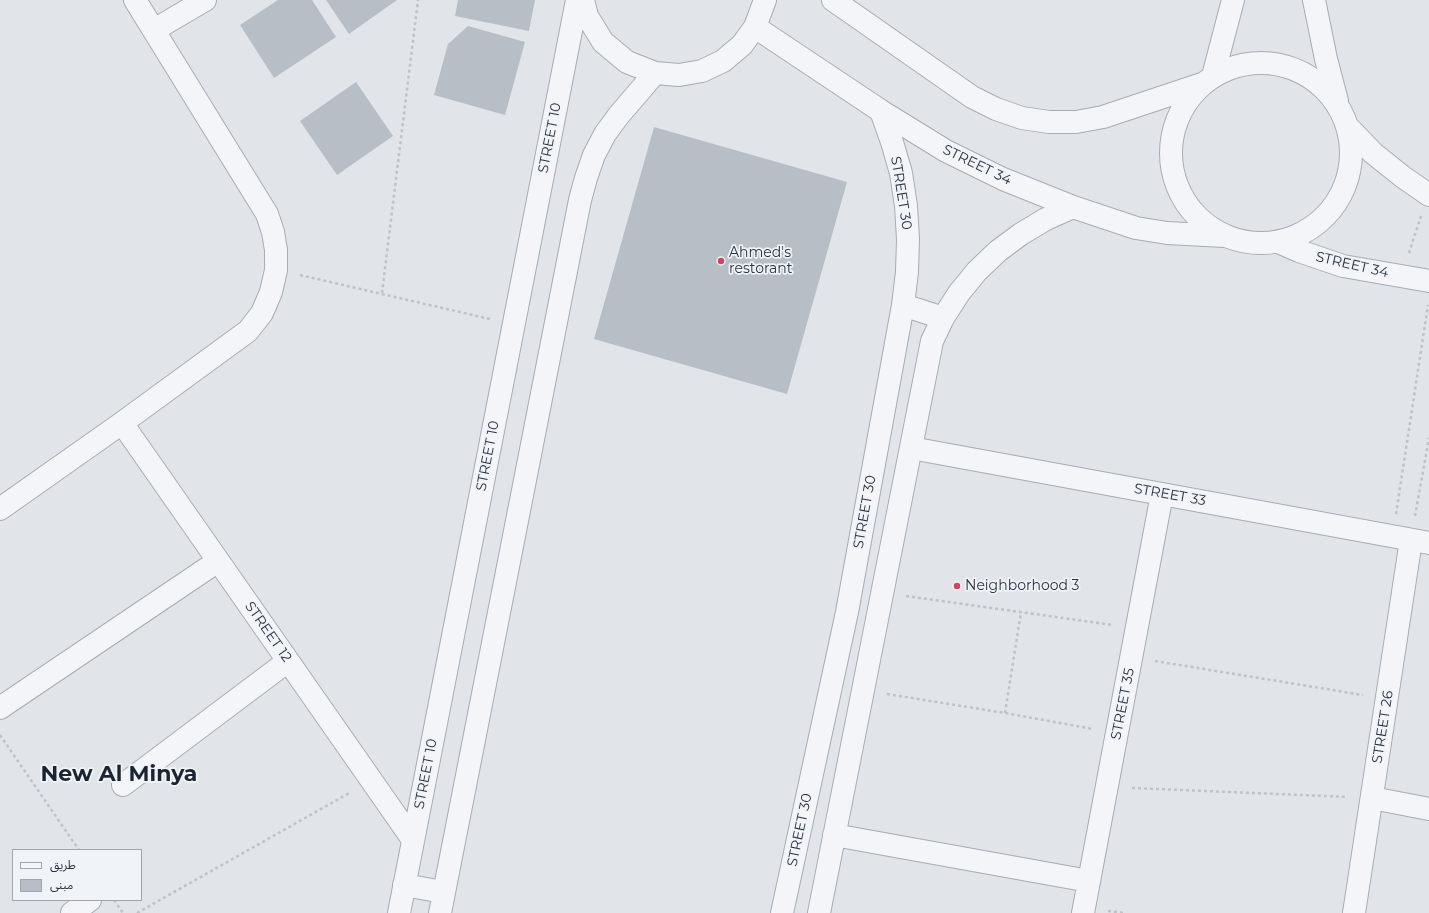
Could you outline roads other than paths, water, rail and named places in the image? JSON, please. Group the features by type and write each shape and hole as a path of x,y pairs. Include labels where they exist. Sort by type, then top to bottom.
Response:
{"street":[{"path":"0,509 122,423 248,331 262,313 271,292 276,270 276,250 273,232 267,214 135,0"},
{"path":"154,30 205,0"},
{"name":"STREET 10","path":"399,913 577,0"},
{"path":"583,0 587,16 603,42 627,62 655,73 679,75 702,71 723,61 742,45 755,26 765,0"},
{"path":"833,0 972,97 996,110 1022,118 1049,122 1076,122 1103,117 1207,80 1234,66 1258,62 1282,65 1304,73 1323,88 1338,106"},
{"path":"1232,0 1207,80 1182,107 1172,136 1172,167 1181,196 1200,220 1226,236 1252,243 1278,242 1302,234 1322,219 1338,200 1348,176 1351,151 1347,126 1338,106 1326,59 1314,0"},
{"name":"STREET 34","path":"755,26 881,111 946,151 1003,179 1072,208 1136,228 1167,233 1226,236"},
{"path":"404,885 442,903 580,200 588,170 605,134 619,115 655,73"},
{"name":"STREET 30","path":"782,913 847,612 903,305 907,272 908,239 906,206 901,173 881,111"},
{"path":"1347,126 1379,158 1402,177 1428,195"},
{"path":"819,913 932,341 959,293 977,271 998,251 1021,234 1072,208"},
{"name":"STREET 34","path":"1278,242 1343,266 1429,281"},
{"path":"903,305 944,318"},
{"name":"STREET 12","path":"122,423 413,840"},
{"name":"STREET 33","path":"911,448 1411,540"},
{"name":"STREET 35","path":"1083,913 1162,494"},
{"name":"STREET 26","path":"1354,913 1411,540"},
{"path":"0,708 218,561"},
{"path":"123,785 288,661"},
{"path":"1372,798 1429,809"},
{"path":"834,835 1089,881"},
{"path":"72,913 89,901"}],"place":[{"name":"Ahmed's restorant","path":"721,261"},
{"name":"Neighborhood 3","path":"957,586"}],"district":[{"name":"New Al Minya","path":"119,775"}]}
